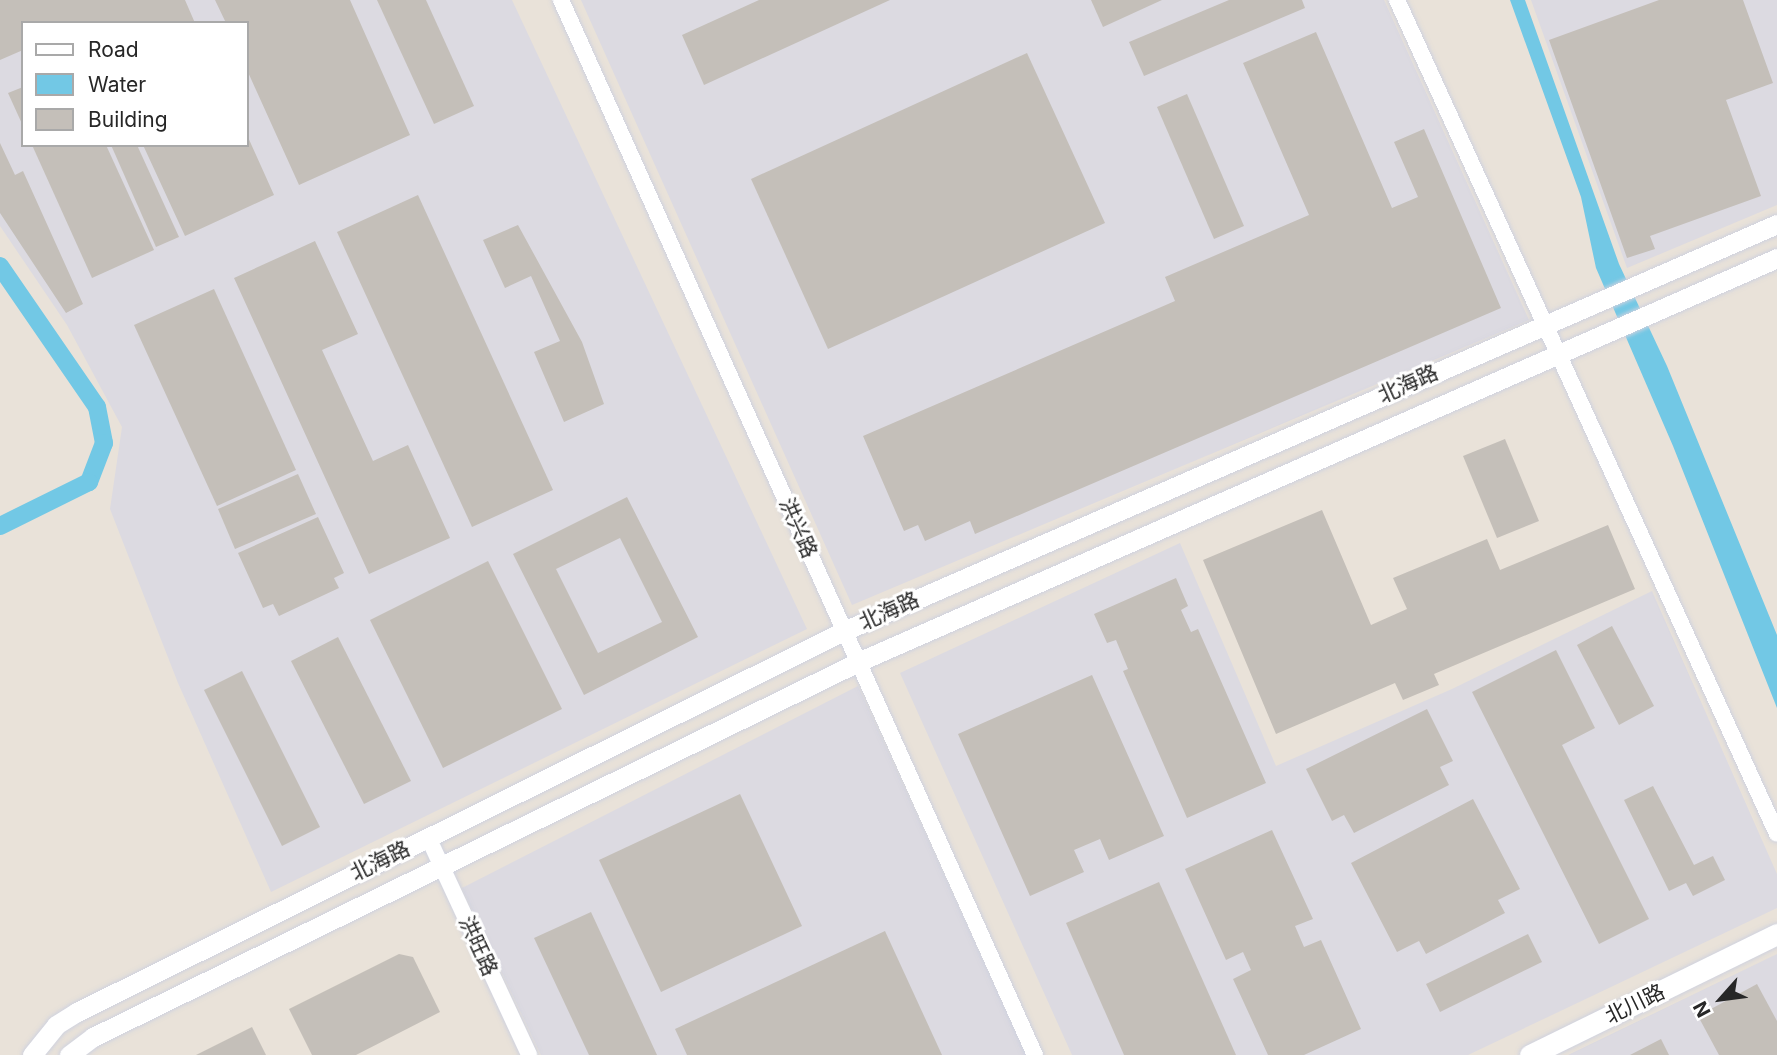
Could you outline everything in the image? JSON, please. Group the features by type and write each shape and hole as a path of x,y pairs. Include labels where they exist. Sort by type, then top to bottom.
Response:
{"main road":[{"name":"北川路","path":"1530,1055 1777,934"}],"street":[{"name":"洪兴路","path":"561,0 1035,1055"},
{"path":"1397,0 1555,355 1777,834"},
{"name":"北海路","path":"32,1055 56,1025 77,1012 844,631 1777,224"},
{"name":"北海路","path":"69,1055 93,1037 858,662 1777,258"},
{"name":"洪旺路","path":"428,837 530,1055"}],"shaded area":[{"path":"0,0 512,0 807,629 271,892 178,683 110,509 122,427 67,325 0,226"},
{"path":"581,0 1384,0 1529,320 852,605"},
{"path":"1531,0 1777,0 1777,205 1627,268"},
{"path":"1180,543 1276,766 1452,689 1652,591 1777,874 1777,908 1468,1055 1072,1055 900,673"},
{"path":"858,686 1026,1055 541,1055 462,888"},
{"path":"1777,954 1777,1055 1568,1055"}],"water":[{"path":"1510,0 1525,0 1619,264 1667,366 1777,635 1777,708 1673,446 1596,268 1581,197"}],"building":[{"path":"0,0 185,0 194,21 21,21 21,51 0,60"},
{"path":"215,0 350,0 410,135 299,185 248,72 248,21 225,21"},
{"path":"377,0 426,0 474,106 434,124"},
{"path":"759,0 890,0 704,85 682,35"},
{"path":"1091,0 1162,0 1103,27"},
{"path":"1229,0 1302,0 1305,8 1144,76 1129,42"},
{"path":"1659,0 1743,0 1773,83 1726,100 1761,196 1650,236 1655,249 1627,258 1549,40"},
{"path":"1316,32 1392,208 1418,197 1394,142 1424,129 1501,308 975,534 970,521 925,541 918,525 904,531 863,436 1175,301 1165,277 1309,215 1243,63"},
{"path":"1027,53 1105,223 828,349 751,179"},
{"path":"21,88 21,122 8,93"},
{"path":"1187,94 1244,226 1214,239 1157,107"},
{"path":"248,137 274,195 185,236 144,147 248,147"},
{"path":"0,143 15,175 23,171 83,304 66,313 0,213"},
{"path":"33,147 107,147 154,250 92,278"},
{"path":"112,147 138,147 179,237 156,247"},
{"path":"418,195 553,490 472,527 337,232"},
{"path":"518,225 582,342 604,404 564,422 534,352 560,341 531,276 505,288 483,240"},
{"path":"315,241 358,334 322,350 373,461 408,445 450,538 369,574 234,278"},
{"path":"214,289 296,470 217,506 134,325"},
{"path":"1505,439 1539,521 1497,538 1463,456"},
{"path":"298,474 316,514 235,549 218,509"},
{"path":"627,497 698,637 584,695 513,554","holes":["620,538 662,622 598,653 556,569"]},
{"path":"1322,510 1371,625 1407,609 1393,578 1487,539 1500,570 1608,525 1635,589 1434,674 1439,685 1403,700 1395,683 1276,734 1203,560"},
{"path":"318,517 344,573 334,578 339,588 279,616 273,604 263,608 238,553"},
{"path":"488,561 562,709 443,768 370,620"},
{"path":"1176,578 1188,606 1181,610 1191,632 1198,629 1266,783 1187,818 1123,671 1128,669 1116,640 1107,643 1094,614"},
{"path":"1612,626 1654,706 1619,725 1577,645"},
{"path":"338,637 411,781 364,804 291,661"},
{"path":"1556,650 1595,728 1562,745 1649,919 1599,944 1472,692"},
{"path":"242,671 320,827 282,846 204,690"},
{"path":"1092,675 1164,836 1109,860 1100,839 1074,850 1084,872 1030,896 958,734"},
{"path":"1427,709 1453,761 1440,767 1449,785 1354,833 1344,815 1332,821 1306,769"},
{"path":"1653,786 1694,865 1713,856 1725,880 1693,896 1686,883 1669,891 1624,800"},
{"path":"740,794 802,926 661,992 599,860"},
{"path":"1473,799 1520,889 1498,900 1505,913 1426,954 1419,941 1397,952 1351,863"},
{"path":"1272,830 1313,919 1295,926 1304,947 1321,940 1361,1029 1304,1055 1268,1055 1233,979 1251,970 1243,952 1226,960 1185,869"},
{"path":"1159,882 1236,1055 1124,1055 1066,923"},
{"path":"591,912 657,1055 589,1055 534,938"},
{"path":"885,931 942,1055 687,1055 675,1029"},
{"path":"1528,934 1542,962 1440,1012 1426,984"},
{"path":"399,954 413,957 440,1012 356,1055 312,1055 289,1009"},
{"path":"1757,984 1777,1021 1777,1055 1719,1055 1698,1016"},
{"path":"252,1027 266,1055 196,1055"},
{"path":"1661,1039 1669,1055 1630,1055"}],"waterway":[{"path":"0,266 97,407 104,443 89,482 0,526"}]}
